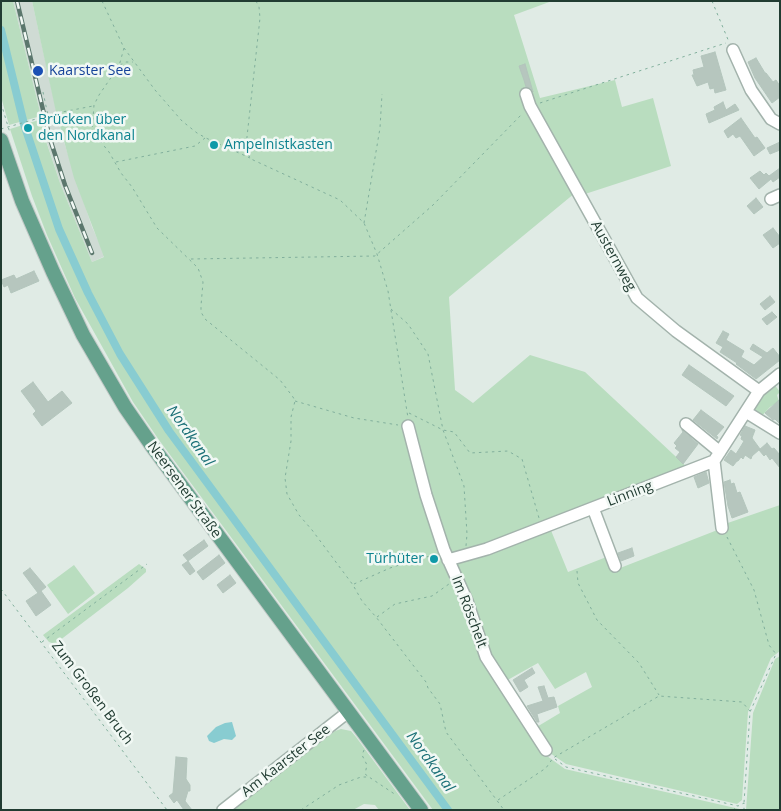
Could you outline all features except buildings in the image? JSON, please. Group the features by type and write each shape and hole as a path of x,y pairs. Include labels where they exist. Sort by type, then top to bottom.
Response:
{"main road":[{"name":"Neersener Straße","path":"6,138 22,200 83,335 113,387 158,454 421,810"}],"street":[{"path":"732,50 751,90 771,119 780,124"},
{"name":"Austernweg","path":"526,94 530,106 636,298 676,331 759,391"},
{"path":"722,528 717,457 740,418 759,391 780,374"},
{"path":"740,418 780,434"},
{"path":"686,424 717,457"},
{"path":"408,426 426,495 446,555"},
{"name":"Linning","path":"546,526 717,457"},
{"path":"593,508 615,566"},
{"name":"Im Röschelt","path":"546,526 487,549 466,554 446,555 468,601 486,657 550,754"},
{"name":"Am Kaarster See","path":"224,810 348,712"}],"path":[{"path":"102,1 124,48 155,90 182,120 206,138 340,200 364,223 384,274 408,413 408,426 354,418 295,401"},
{"path":"251,158 247,153 246,146 260,18 259,7 256,1"},
{"path":"190,260 375,256 439,200 530,106 729,42 712,1"},
{"path":"124,48 119,66 94,105 92,131 109,152 157,228 202,274 201,312 205,319 288,388 295,401 291,417 291,441 285,478 286,494 298,515 312,530 353,584 362,601 426,682 428,688 440,704 446,732 504,810"},
{"path":"119,66 126,62 134,62"},
{"path":"43,92 54,139"},
{"path":"364,223 380,128 382,94"},
{"path":"1,103 8,127 6,138"},
{"path":"1,128 94,105"},
{"path":"52,135 61,133"},
{"path":"115,162 195,146 206,138"},
{"path":"237,152 246,146"},
{"path":"391,308 408,324 428,354 443,430 464,486 467,534 466,554"},
{"path":"408,413 443,430 454,432 470,453 508,451 522,459 538,518 546,526"},
{"path":"722,528 754,590 769,645 776,654"},
{"path":"353,584 390,568 424,557 446,555"},
{"path":"42,643 147,564"},
{"path":"577,571 578,583 597,620 639,663 659,696"},
{"path":"376,617 395,604 432,596 457,578"},
{"name":"Zum Großen Bruch","path":"1,589 167,810"},
{"path":"744,810 750,712 776,654"},
{"path":"497,801 546,768 550,754 659,696 742,702 750,712"},
{"path":"302,810 340,785 365,774 368,765 362,754 371,743"},
{"path":"550,754 566,767 738,806"},
{"path":"365,774 399,798"},
{"path":"361,777 369,777"},
{"path":"733,810 744,803"}],"shaded area":[{"path":"13,1 32,1 62,136 92,227 105,256 92,262 60,183 46,140"}],"green space":[{"path":"1,1 13,1 41,116 9,125 1,97"},
{"path":"32,1 552,1 514,15 540,98 615,80 622,107 653,98 671,166 582,195 575,193 449,297 455,390 473,403 530,355 585,372 688,468 550,528 568,572 609,556 615,570 720,529 719,526 780,505 780,651 771,658 748,712 742,800 737,804 566,764 550,753 535,728 560,713 558,706 592,687 586,672 555,689 538,663 504,682 484,658 547,756 565,769 744,810 433,810 159,440 133,402 75,298 32,196 10,129 42,119 46,141 60,183 92,262 104,257 74,178 57,115 62,114 62,111 56,112"},
{"path":"774,384 780,392 777,395 779,402 770,407 759,419 751,410 763,392"},
{"path":"139,564 146,569 146,572 55,644 49,642 43,635"},
{"path":"74,565 95,593 68,614 47,585"},
{"path":"780,656 780,810 746,810 753,713 775,659"},
{"path":"341,729 351,731 410,810 379,810 375,805 364,804 353,810 232,810 311,748 335,731"}],"water":[{"path":"232,722 236,736 232,740 224,739 214,743 209,741 207,736 216,727"}],"waterway":[{"name":"Nordkanal","path":"1,30 24,124 59,229 88,293 120,354 169,431 448,810"}],"railway":[{"path":"17,1 50,139 65,185 92,253"}],"place":[{"name":"Kaarster See","path":"38,71"},
{"name":"Brücken über den Nordkanal","path":"28,128"},
{"name":"Ampelnistkasten","path":"214,145"},
{"name":"Türhüter","path":"434,559"}]}
